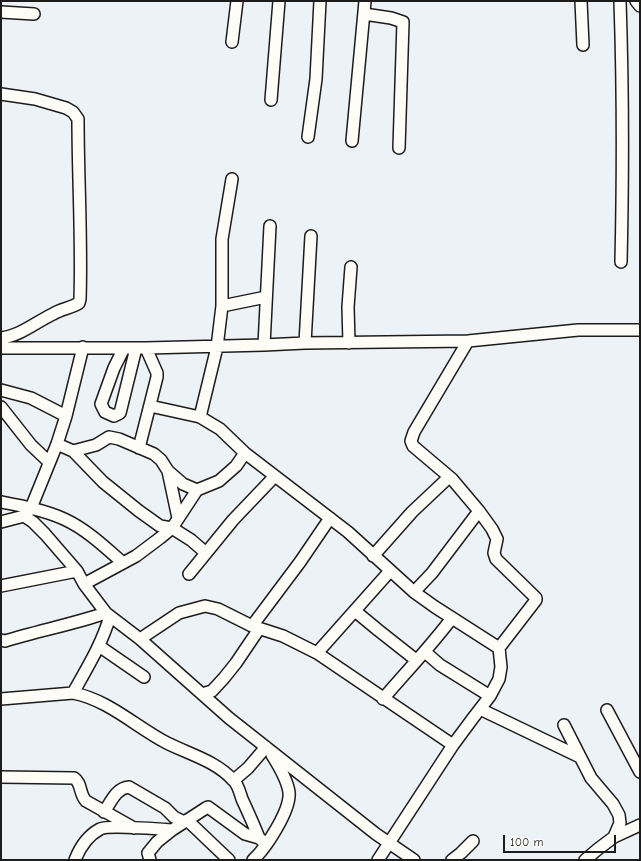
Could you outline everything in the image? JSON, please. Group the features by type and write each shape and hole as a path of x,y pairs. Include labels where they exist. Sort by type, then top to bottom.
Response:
{"street":[{"path":"232,42 237,1"},
{"path":"271,100 279,1"},
{"path":"308,137 316,79 320,1"},
{"path":"352,140 365,1"},
{"path":"581,1 583,45"},
{"path":"620,1 623,176 621,262"},
{"path":"636,1 640,6"},
{"path":"1,12 34,14"},
{"path":"364,14 391,18 403,22 399,148"},
{"path":"1,94 35,99 66,108 73,112 78,119 78,172 82,264 79,303 54,313 7,337 1,338"},
{"path":"200,417 216,347 222,306 222,239 232,179"},
{"path":"264,346 270,226"},
{"path":"305,343 311,236"},
{"path":"349,343 348,308 351,268"},
{"path":"222,306 266,297"},
{"path":"1,348 216,347 305,343 468,341 578,330 640,330"},
{"path":"378,860 453,745 490,696 499,679 502,667 499,648 536,600 536,598 496,559 494,553 497,539 492,528 479,511 452,479 450,479 413,446 411,440 414,432 468,341"},
{"path":"1,522 27,512 57,444 66,416 83,347"},
{"path":"124,348 114,368 101,404 105,412 114,416 120,413 141,348"},
{"path":"139,448 158,375 141,348"},
{"path":"1,390 31,398 66,416"},
{"path":"150,406 200,417 220,429 246,453 330,518 414,592 499,648"},
{"path":"1,408 32,445 49,462"},
{"path":"73,451 96,445 109,437 119,439 154,454 168,471 183,484 197,490"},
{"path":"57,444 73,451 103,482 139,511 160,526 172,528 191,540 206,553"},
{"path":"84,584 149,547 172,528 197,490 219,481 232,470 246,453"},
{"path":"168,471 178,518"},
{"path":"189,574 234,520 275,476"},
{"path":"373,556 412,512 447,479 450,479"},
{"path":"1,502 27,512 53,514 75,524 123,563"},
{"path":"414,592 432,573 479,511"},
{"path":"27,512 32,522 45,534 77,571 84,584 108,614 140,639 229,718 389,844 414,860"},
{"path":"202,694 212,691 236,663 256,627 330,518"},
{"path":"1,586 77,571"},
{"path":"317,654 390,571"},
{"path":"140,639 179,613 205,606 218,609 256,627 283,636 317,654 453,745"},
{"path":"355,611 416,660"},
{"path":"1,640 5,641 53,627 108,614"},
{"path":"73,693 106,632 108,614"},
{"path":"383,699 416,660 425,652 452,618"},
{"path":"99,646 144,677"},
{"path":"425,652 440,665 490,696"},
{"path":"1,699 73,693 99,702 127,717 167,743 205,760 234,780 262,841"},
{"path":"480,709 580,757"},
{"path":"606,710 640,772"},
{"path":"564,726 591,778 613,804 619,815 620,823 614,837"},
{"path":"234,780 248,768 266,747"},
{"path":"253,860 262,841 286,810 289,800 289,792 279,768 272,754 266,747"},
{"path":"1,777 74,778 78,781 83,798 104,812 134,828"},
{"path":"104,812 116,794 121,789 129,787 164,808 174,817 185,821 229,860"},
{"path":"150,860 148,851 157,842 185,821 204,808 208,807 246,834 262,841"},
{"path":"585,860 614,837 640,825"},
{"path":"75,860 85,841 100,829 107,827 172,830"},
{"path":"452,860 473,841"}]}
